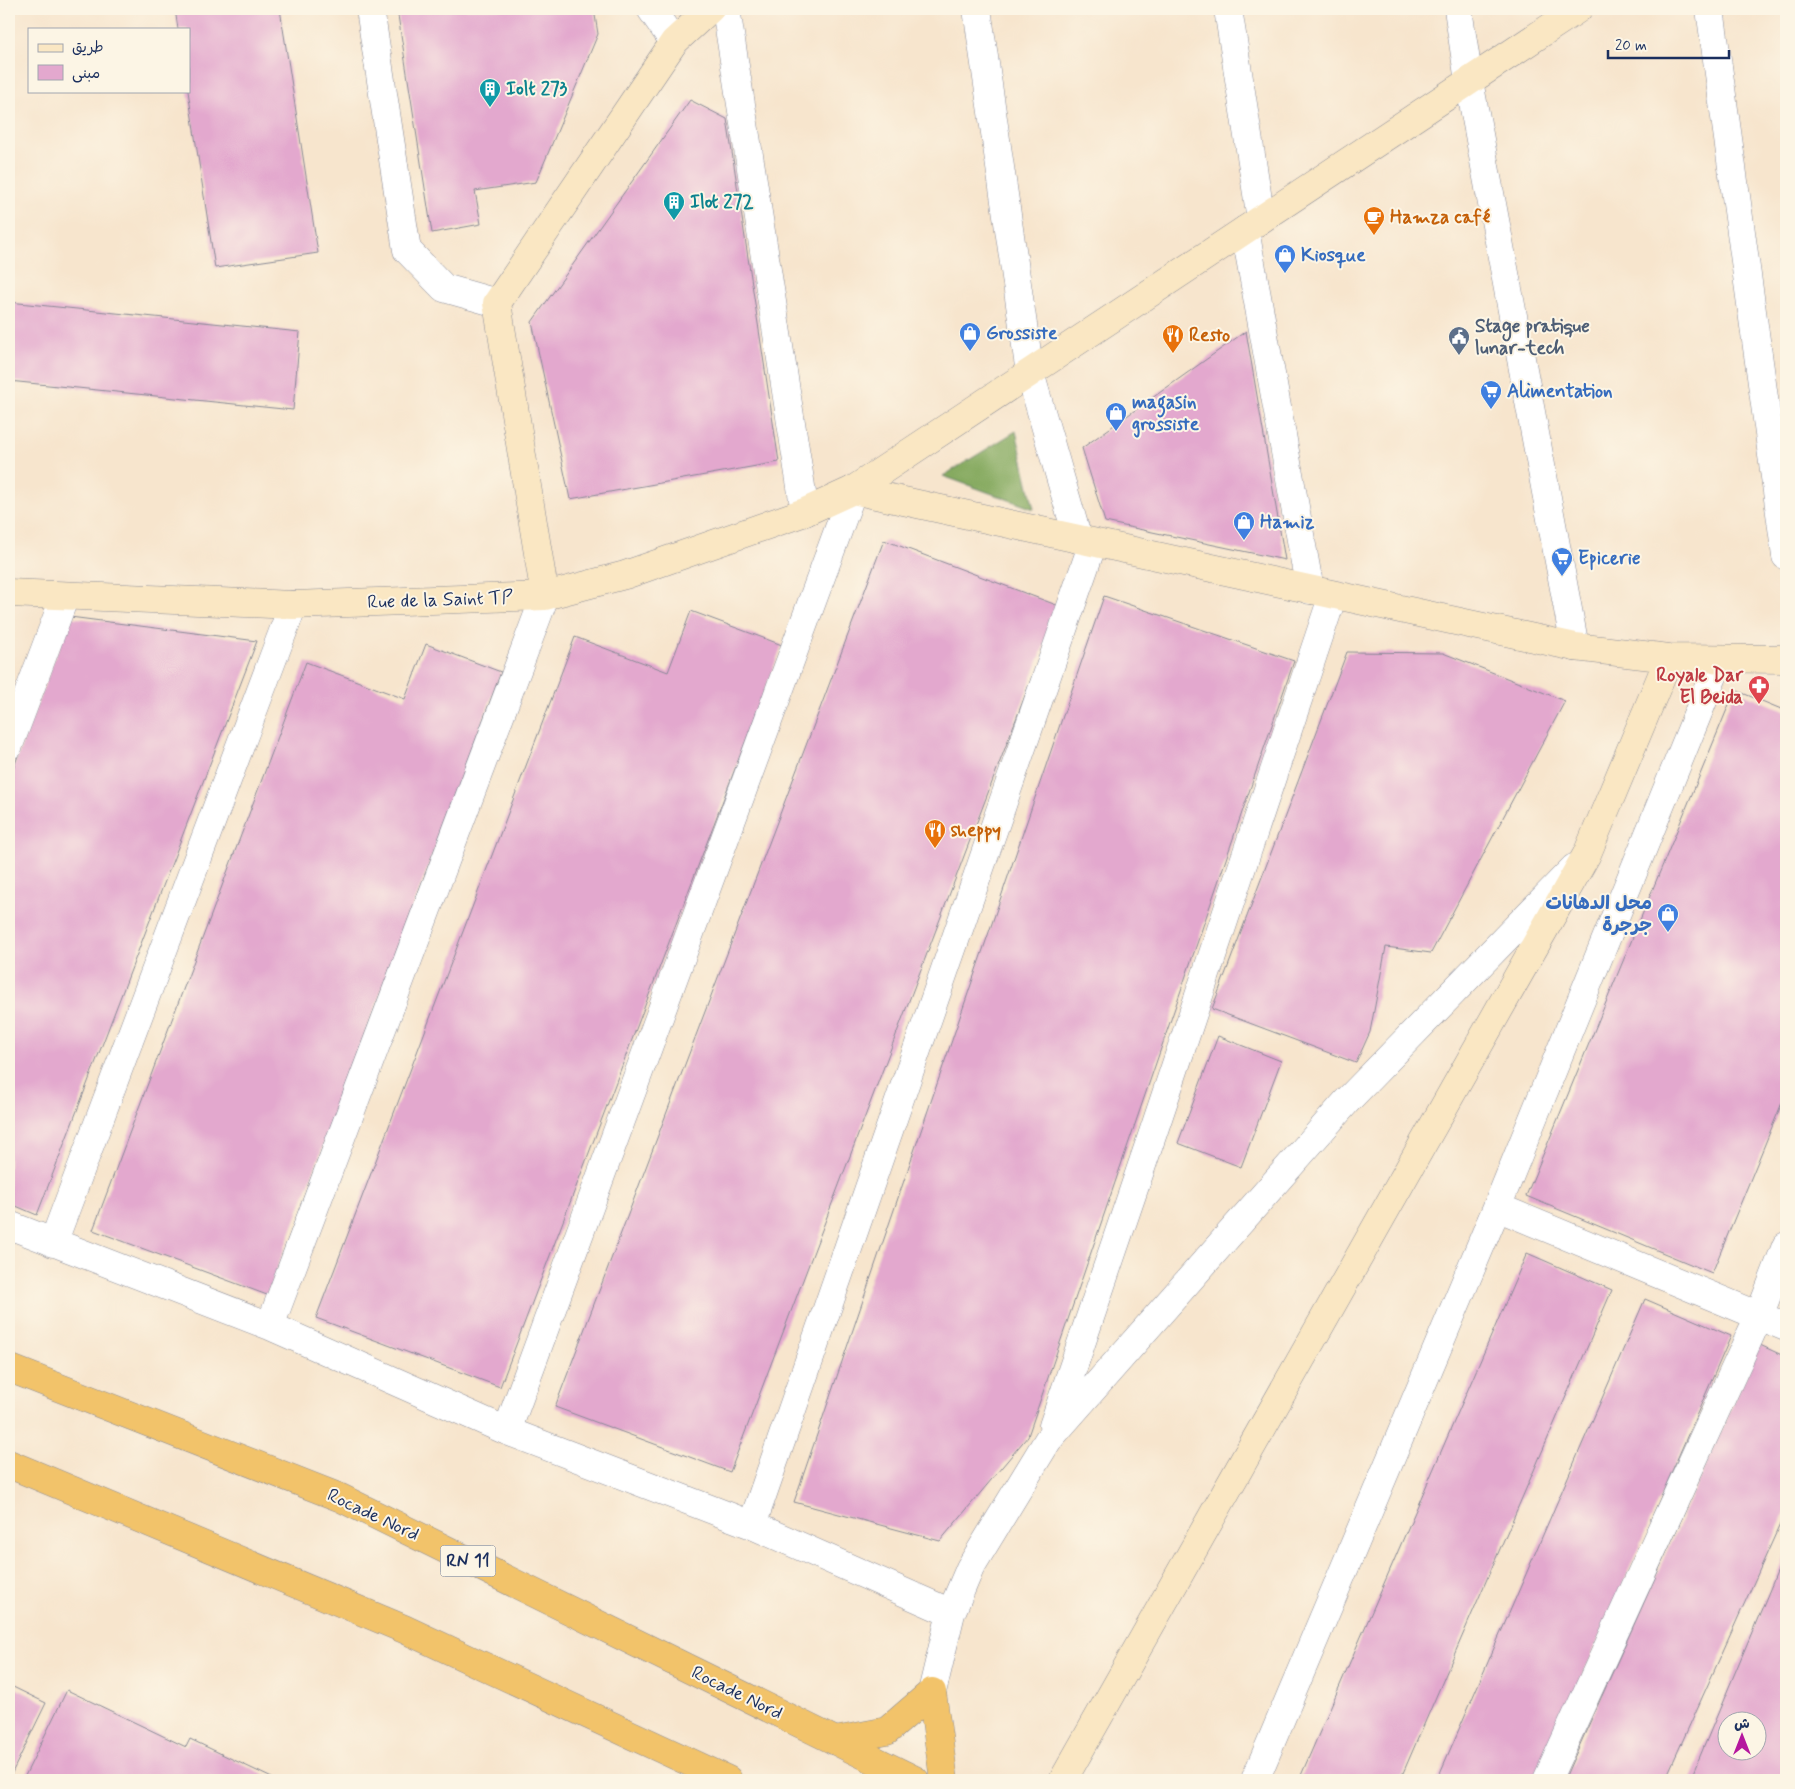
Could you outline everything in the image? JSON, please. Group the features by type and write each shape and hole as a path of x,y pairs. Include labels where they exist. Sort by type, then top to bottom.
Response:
{"highway":[{"name":"Rocade Nord","path":"9,1368 341,1498 915,1780"},
{"path":"9,1464 404,1629 728,1780"},
{"path":"835,1741 887,1731 932,1692"},
{"path":"932,1692 944,1780"}],"street":[{"path":"370,9 407,250 444,288 497,303"},
{"path":"651,9 674,42"},
{"path":"674,42 686,9"},
{"path":"270,1326 545,596 497,303 674,42 710,9"},
{"path":"726,9 805,512"},
{"path":"752,1525 1086,541 1030,373 977,9"},
{"path":"1048,1440 1154,1130 1321,592 1253,224 1228,9"},
{"path":"1458,9 1469,81 1574,648"},
{"name":"Rue de la Saint TP","path":"9,593 293,605 545,596 625,575 805,512 853,490 1578,9"},
{"path":"1710,9 1786,556"},
{"path":"507,1431 853,490 1574,648 1669,658 1786,659"},
{"path":"9,745 66,596"},
{"path":"53,1243 293,605"},
{"path":"1064,1780 1588,854 1669,658"},
{"path":"1255,1780 1497,1208 1720,659"},
{"path":"932,1692 951,1613 970,1568 1048,1440 1347,1101 1588,854"},
{"path":"1497,1208 1786,1327"},
{"path":"9,1225 270,1326 507,1431 752,1525 951,1613"},
{"path":"1547,1780 1759,1316 1786,1246"}],"green space":[{"path":"1016,431 1034,509 943,476"}],"building":[{"path":"175,9 280,9 318,253 215,268 188,92 190,92 190,28 178,28"},
{"name":"Iolt 273","path":"397,9 594,9 598,34 536,182 475,191 481,224 432,233"},
{"name":"Ilot 272","path":"690,100 727,119 779,462 570,499 532,322"},
{"path":"9,302 300,332 293,410 9,381"},
{"path":"1246,331 1285,560 1105,522 1082,448"},
{"path":"884,540 1059,606 730,1472 555,1407"},
{"path":"1104,596 1294,661 1028,1436 940,1541 794,1502"},
{"path":"691,611 782,645 500,1387 316,1318 575,637 668,672"},
{"path":"70,617 257,641 37,1215 9,1203 9,780"},
{"path":"426,644 501,672 267,1295 93,1230 306,662 405,699"},
{"path":"1347,652 1443,653 1565,701 1431,953 1386,947 1370,1032 1356,1063 1212,1009"},
{"path":"1735,690 1786,711 1786,1093 1712,1273 1526,1196"},
{"path":"1218,1036 1281,1061 1241,1167 1178,1143"},
{"path":"1527,1253 1612,1290 1400,1780 1299,1780"},
{"path":"1645,1299 1731,1336 1537,1780 1437,1780"},
{"path":"1760,1345 1786,1357 1786,1511 1665,1780 1564,1780"},
{"path":"1786,1551 1786,1780 1690,1780 1718,1713 1718,1762 1768,1762 1768,1712 1719,1712"},
{"path":"9,1685 46,1703 9,1779"},
{"path":"67,1690 186,1747 190,1739 276,1780 23,1780"}],"place":[{"name":"Iolt 273","path":"490,108"},
{"name":"Ilot 272","path":"674,221"},
{"name":"Hamza café","path":"1374,236"},
{"name":"Kiosque","path":"1285,274"},
{"name":"Grossiste","path":"970,352"},
{"name":"Resto","path":"1173,354"},
{"name":"Stage pratique lunar-tech","path":"1459,356"},
{"name":"Alimentation","path":"1491,410"},
{"name":"magasin grossiste","path":"1116,432"},
{"name":"Hamiz","path":"1244,541"},
{"name":"Epicerie","path":"1562,577"},
{"name":"Royale Dar El Beida","path":"1759,705"},
{"name":"sheppy","path":"935,849"},
{"name":"محل الدهانات جرجرة","path":"1668,933"}]}
